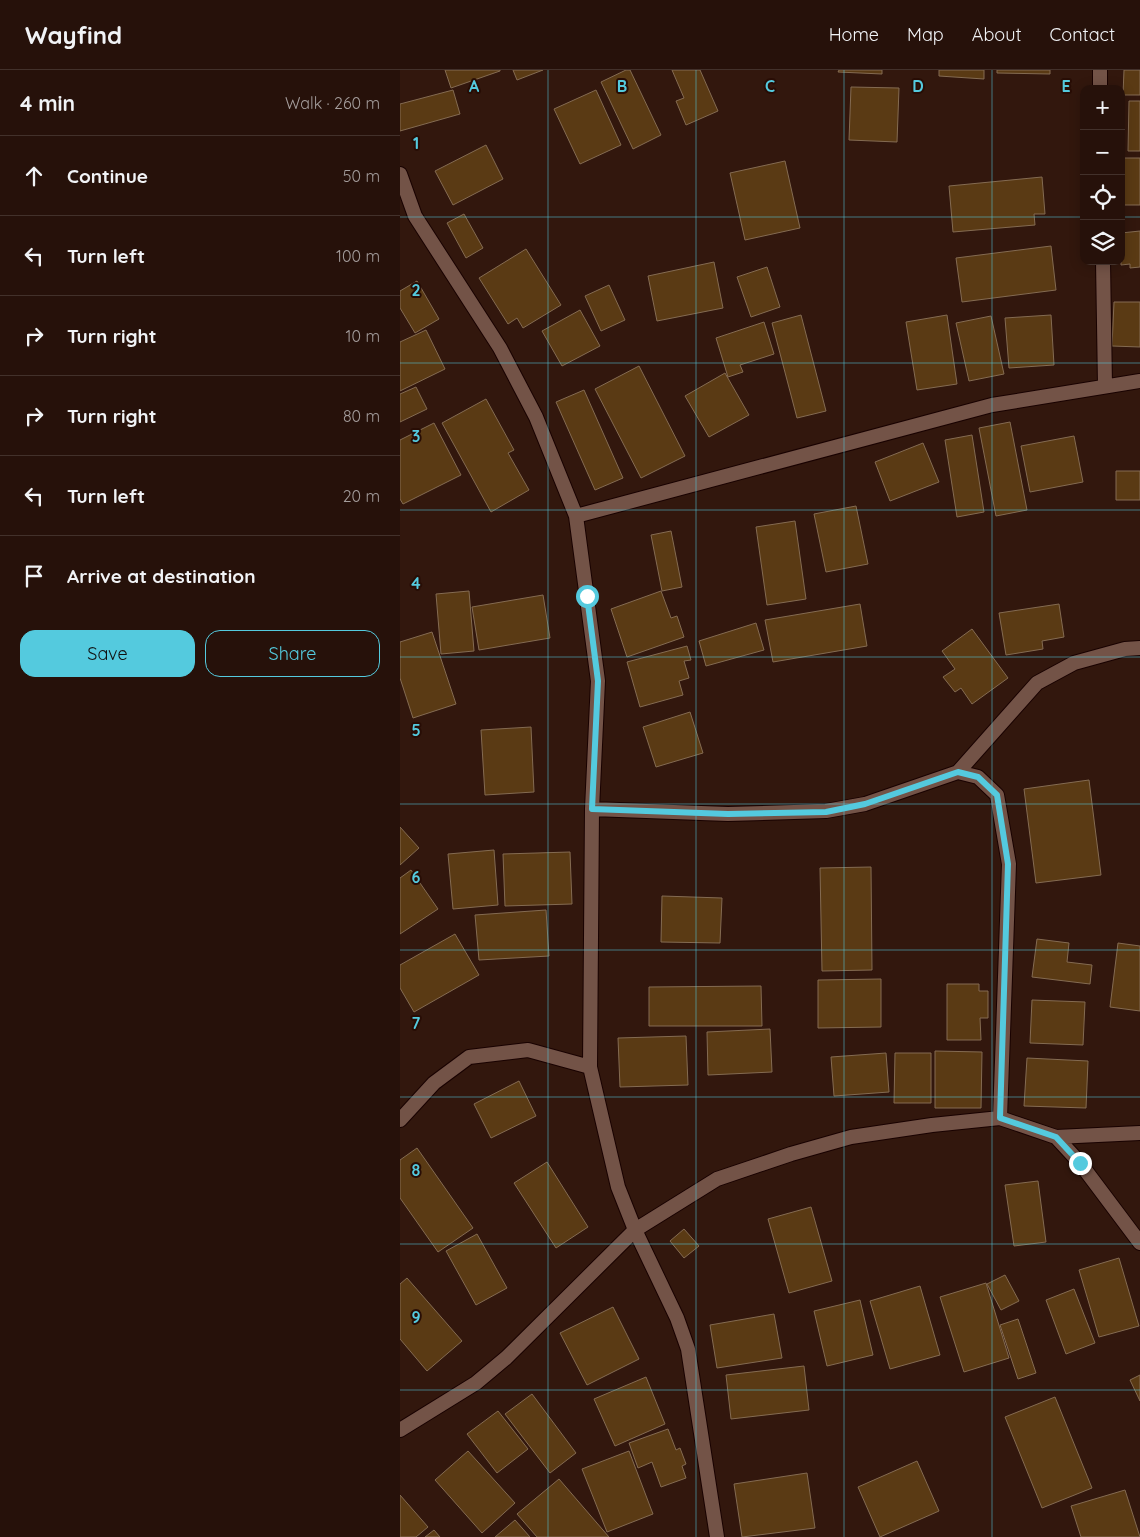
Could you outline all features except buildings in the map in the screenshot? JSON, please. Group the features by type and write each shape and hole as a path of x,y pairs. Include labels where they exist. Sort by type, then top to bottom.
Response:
{"street":[{"path":"1100,70 1100,85"},
{"path":"400,174 415,216 500,348 536,417 576,516 598,681 592,809 590,1067 618,1187 635,1230 677,1318 688,1349 717,1537"},
{"path":"1103,265 1105,386"},
{"path":"576,516 992,405 1140,381"},
{"path":"592,809 728,814 826,812 865,804 958,772 1037,683 1074,663 1125,649 1140,648"},
{"path":"958,772 978,777 997,795 1008,864 1000,1118"},
{"path":"400,1120 434,1083 469,1057 528,1050 590,1067"},
{"path":"400,1430 476,1383 506,1358 635,1230 717,1179 791,1154 851,1137 932,1125 1000,1118 1056,1137 1140,1133"},
{"path":"1056,1137 1080,1163 1140,1243"}],"route":[{"path":"587,596 598,681 592,809 728,814 826,812 865,804 958,772 978,777 997,795 1008,864 1000,1118 1056,1137 1080,1163"}]}
